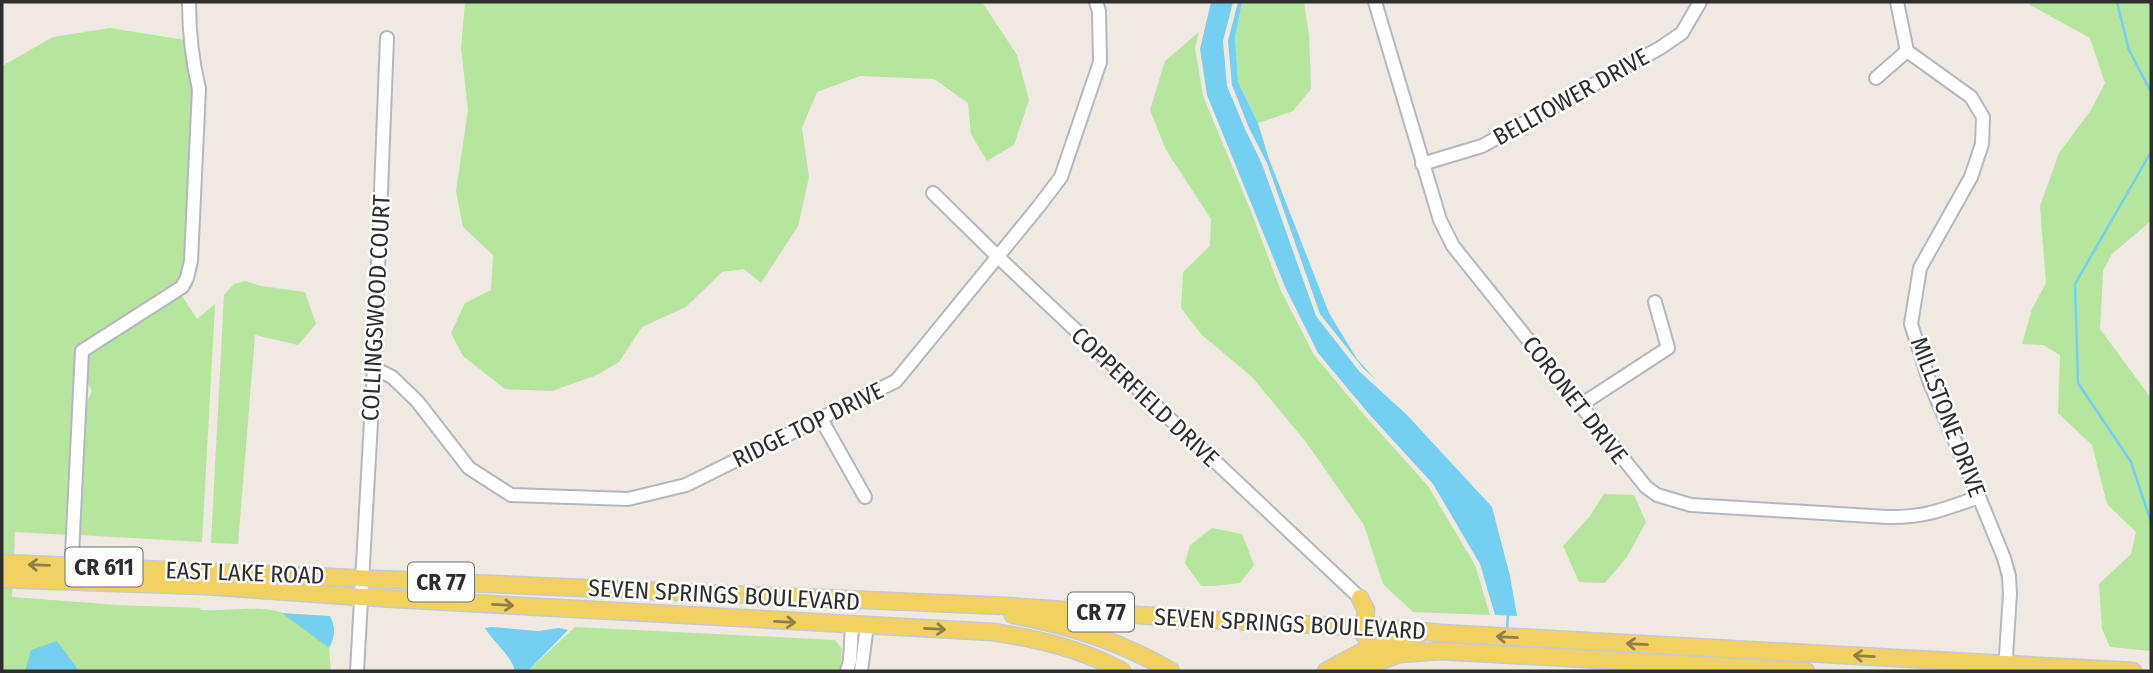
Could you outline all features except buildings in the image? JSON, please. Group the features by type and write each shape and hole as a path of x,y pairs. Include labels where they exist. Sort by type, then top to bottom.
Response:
{"main road":[{"name":"EAST LAKE ROAD","path":"2,564 71,573 205,579 362,578"},
{"name":"EAST LAKE ROAD","path":"2,579 71,573"},
{"name":"SEVEN SPRINGS BOULEVARD","path":"362,578 1005,606 2005,668 2133,671"},
{"name":"EAST LAKE ROAD","path":"205,579 361,597"},
{"name":"SEVEN SPRINGS BOULEVARD","path":"361,597 993,632 1064,646 1102,660 1122,671"},
{"path":"1350,665 1366,627 1366,610 1360,598"},
{"path":"1360,598 1384,620 1399,629"},
{"path":"803,599 983,611 1041,620 1105,639 1171,671"},
{"path":"1326,671 1350,665 1378,645 1440,633"},
{"name":"SEVEN SPRINGS BOULEVARD","path":"1350,665 1412,653 1440,651 1806,671"},
{"path":"1903,671 1968,671"}],"street":[{"path":"71,573 82,351 182,287 191,261 199,89 189,30 189,2"},
{"name":"RIDGE TOP DRIVE","path":"374,368 392,377 417,401 469,468 512,495 628,499 687,485 896,381 1061,177 1100,62 1099,11 1096,2"},
{"name":"CORONET DRIVE","path":"1375,2 1422,164 1440,220 1453,246 1639,481 1657,495 1692,505 1912,518 1979,497"},
{"name":"BELLTOWER DRIVE","path":"1422,164 1482,146 1660,48 1682,33 1700,2"},
{"path":"1876,78 1907,51 1897,2"},
{"name":"COLLINGSWOOD COURT","path":"357,671 374,368 387,38"},
{"name":"MILLSTONE DRIVE","path":"1907,51 1971,97 1983,117 1982,144 1971,177 1920,268 1912,324 1930,383 2004,558 2009,576 2005,668"},
{"name":"COPPERFIELD DRIVE","path":"933,193 1360,598"},
{"path":"1579,406 1668,348 1655,302"},
{"path":"821,419 865,497"},
{"path":"847,671 860,626"},
{"path":"860,626 861,671"}],"green space":[{"path":"465,2 982,2 1017,55 1029,100 1014,145 987,161 971,134 968,103 934,79 860,76 817,92 802,128 809,177 798,226 761,283 744,269 722,272 686,307 642,327 619,362 597,375 552,391 505,389 463,356 451,333 465,303 491,290 493,255 463,227 456,191 468,110 461,48"},
{"path":"1242,2 1304,2 1309,35 1311,89 1293,111 1258,123 1238,82 1235,37"},
{"path":"2029,2 2151,2 2151,221 2112,254 2103,271 2100,329 2151,398 2151,651 2110,647 2102,629 2099,584 2131,554 2136,532 2107,504 2092,445 2058,413 2060,355 2043,345 2022,344 2032,309 2046,283 2040,206 2059,153 2091,110 2105,83 2090,38"},
{"path":"110,28 185,40 194,90 186,261 178,284 80,347 68,535 15,532 12,597 201,610 276,611 296,622 329,648 331,671 2,671 2,66 53,37"},
{"path":"1199,32 1195,48 1203,96 1281,291 1314,355 1428,486 1475,565 1490,615 1413,612 1383,584 1364,525 1306,442 1252,377 1202,335 1181,308 1183,272 1210,246 1211,219 1166,150 1150,110 1165,61"},
{"path":"194,271 193,286 182,296 197,319 215,304 202,542 78,535 84,409 92,391 86,380 87,353"},
{"path":"245,281 305,292 316,324 298,345 255,335 238,544 211,543 224,295 234,284"},
{"path":"1604,494 1634,495 1646,522 1627,557 1605,583 1579,582 1563,546 1590,516"},
{"path":"1212,528 1242,534 1254,565 1240,583 1201,586 1185,563 1190,545"},
{"path":"575,627 835,640 842,649 841,666 839,671 528,671"}],"water":[{"path":"1211,2 1233,2 1223,41 1227,86 1262,164 1316,316 1359,371 1407,415 1492,507 1510,576 1517,616 1495,615 1480,564 1433,484 1318,353 1286,289 1207,95 1200,49"},
{"path":"1238,2 1242,2 1235,37 1238,82 1258,123 1269,159 1329,313 1357,359 1375,379 1363,368 1320,314 1267,163 1232,85 1228,41"},
{"path":"282,613 330,616 334,632 329,648"},
{"path":"485,628 538,631 559,628 568,630 528,671 515,671 510,660"},
{"path":"57,641 79,671 25,671 31,650"}],"waterway":[{"path":"2117,2 2129,50 2151,92"},
{"path":"2151,152 2075,284 2078,383 2131,462 2151,522"},
{"path":"1507,631 1508,615"}]}
